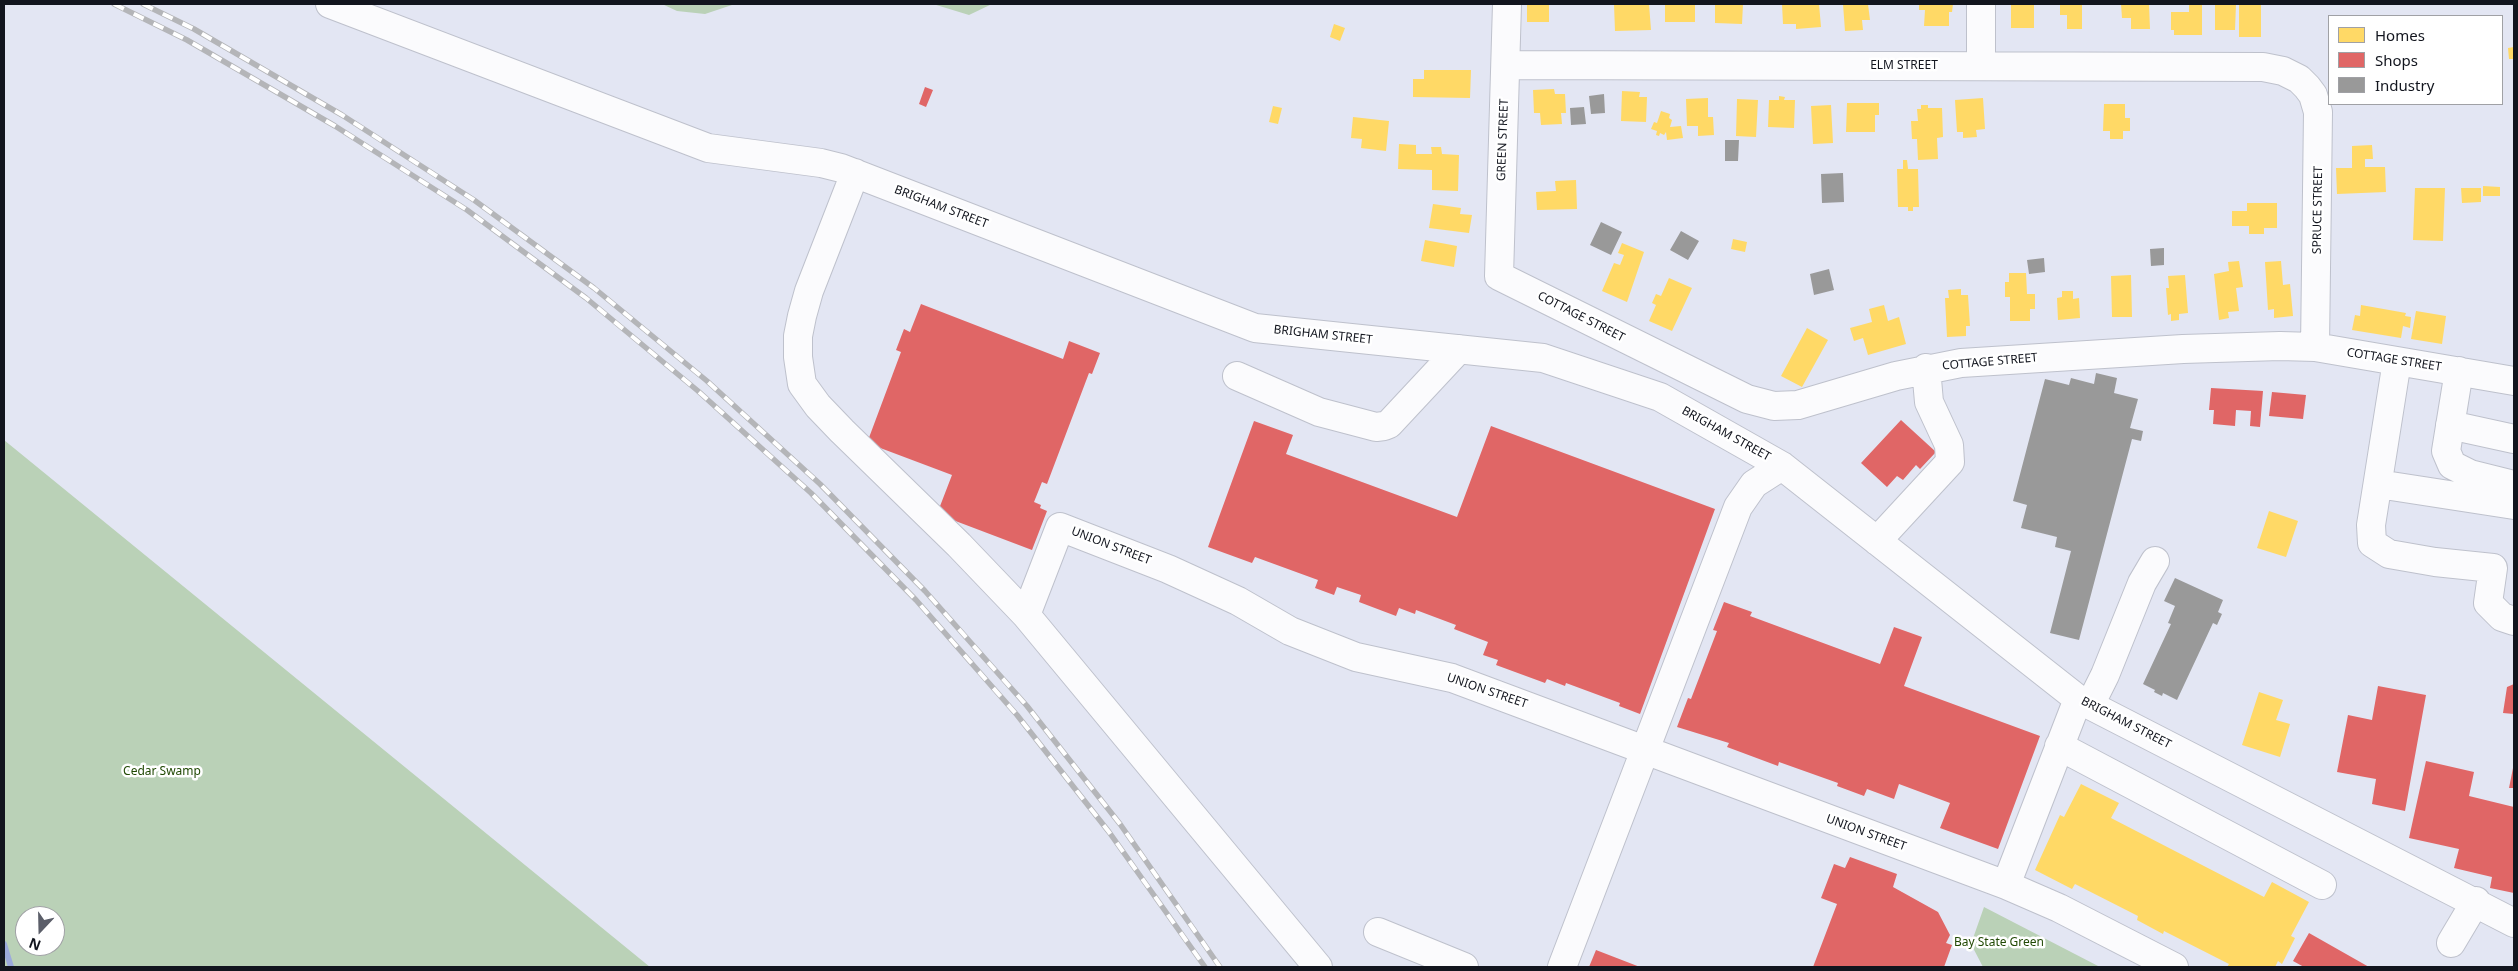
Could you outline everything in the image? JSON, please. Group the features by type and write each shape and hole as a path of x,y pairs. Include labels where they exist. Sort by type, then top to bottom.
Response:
{"street":[{"name":"BRIGHAM STREET","path":"330,4 708,148 821,163 848,171 1255,328 1543,358 1660,397 1782,466 2084,702 2514,923"},
{"name":"GREEN STREET","path":"1499,276 1507,4"},
{"path":"1981,4 1981,66"},
{"name":"ELM STREET","path":"1506,65 2263,67 2283,70 2299,80"},
{"name":"SPRUCE STREET","path":"2299,80 2313,95 2317,104 2319,124 2315,347"},
{"path":"848,171 802,316 798,336 798,357 802,384 818,406 842,431 1026,615 1318,967"},
{"name":"COTTAGE STREET","path":"1499,276 1734,394 1762,403 1798,405 1926,368 1961,363 2183,349 2280,346 2315,347 2514,380"},
{"path":"1237,376 1319,412 1376,427 1389,424 1459,349"},
{"path":"2397,361 2371,525 2372,543 2389,554 2435,562 2504,568 2488,604 2502,617 2514,621"},
{"path":"1877,541 1950,462 1949,445 1929,402 1926,368"},
{"path":"2459,371 2446,451 2452,465 2470,474 2514,485"},
{"path":"2450,425 2514,439"},
{"path":"1562,967 1738,508 1754,484 1782,466"},
{"path":"2378,484 2514,505"},
{"name":"UNION STREET","path":"1026,615 1060,526 1168,569 1238,601 1290,631 1356,657 1452,678 2006,885 2059,908 2174,967"},
{"path":"2006,885 2059,746 2084,702 2105,675 2142,583 2155,561"},
{"path":"2059,746 2322,885"},
{"path":"2451,943 2476,902"},
{"path":"1378,932 1464,967"}],"green space":[{"path":"662,4 735,4 705,14 677,11"},
{"path":"933,4 992,4 969,15"},
{"name":"Cedar Swamp","path":"4,440 650,967 4,967"},
{"name":"Bay State Green","path":"1984,907 2100,967 1983,967 1971,944"}],"building: Homes":[{"path":"1527,4 1549,4 1549,22 1527,22"},
{"path":"1614,4 1649,4 1651,30 1615,31"},
{"path":"1665,4 1695,4 1695,22 1665,22"},
{"path":"1715,4 1743,4 1742,24 1715,23"},
{"path":"1782,4 1819,4 1821,27 1796,29 1796,24 1783,24"},
{"path":"1843,4 1868,4 1870,20 1862,20 1863,30 1845,31"},
{"path":"1919,4 1953,4 1952,12 1949,12 1949,26 1924,26 1925,10 1919,10"},
{"path":"2011,4 2034,4 2034,28 2011,28"},
{"path":"2060,4 2082,4 2082,29 2067,29 2067,15 2060,15"},
{"path":"2121,4 2149,4 2150,29 2131,29 2131,18 2122,18"},
{"path":"2189,4 2202,4 2202,35 2174,35 2174,30 2171,30 2171,12 2189,12"},
{"path":"2215,4 2236,4 2235,30 2215,30"},
{"path":"2239,4 2261,4 2261,37 2239,37"},
{"path":"1334,24 1345,28 1340,41 1330,37"},
{"path":"2514,47 2514,59 2509,59 2508,48"},
{"path":"1424,70 1471,70 1470,98 1413,97 1413,79 1424,79"},
{"path":"1554,89 1555,94 1565,94 1566,113 1561,113 1562,124 1541,125 1540,113 1534,113 1533,90"},
{"path":"1622,91 1640,92 1639,97 1647,97 1646,122 1621,121"},
{"path":"1779,96 1785,97 1784,100 1795,100 1794,128 1768,127 1769,100 1779,100"},
{"path":"1708,98 1708,117 1713,117 1714,135 1698,136 1698,126 1687,126 1686,99"},
{"path":"1983,98 1985,129 1976,130 1977,137 1963,138 1963,132 1957,132 1955,100"},
{"path":"1737,99 1758,100 1756,137 1736,136"},
{"path":"1847,103 1879,103 1879,115 1875,115 1875,132 1846,132"},
{"path":"2104,104 2125,104 2125,118 2130,118 2130,131 2123,131 2123,139 2110,139 2110,131 2103,131"},
{"path":"1831,105 1833,143 1813,144 1811,106"},
{"path":"1921,105 1928,105 1928,108 1942,108 1943,137 1937,138 1938,159 1918,160 1917,139 1912,139 1911,121 1918,121 1917,109 1921,109"},
{"path":"1273,106 1282,108 1278,124 1269,122"},
{"path":"1661,111 1670,114 1669,118 1672,120 1670,127 1681,126 1683,138 1667,140 1666,132 1664,135 1660,133 1659,136 1656,135 1657,131 1651,129 1654,122 1657,123"},
{"path":"1353,117 1389,121 1386,151 1361,148 1362,139 1351,138"},
{"path":"1399,144 1416,145 1416,154 1432,154 1431,147 1441,147 1442,154 1459,155 1458,191 1432,190 1432,170 1398,169"},
{"path":"2372,145 2373,159 2365,159 2365,167 2385,167 2386,192 2337,194 2336,168 2352,168 2352,146"},
{"path":"1903,160 1907,160 1908,169 1918,169 1919,207 1913,207 1913,211 1908,211 1908,207 1898,207 1897,169 1903,169"},
{"path":"1576,180 1577,209 1537,210 1536,192 1556,191 1555,181"},
{"path":"2483,186 2500,187 2500,196 2483,196"},
{"path":"2415,188 2445,188 2443,241 2413,240"},
{"path":"2461,188 2481,188 2481,202 2462,203"},
{"path":"2247,203 2277,203 2277,228 2264,228 2264,234 2249,234 2249,226 2232,226 2232,211 2247,211"},
{"path":"1433,204 1461,208 1460,214 1472,215 1469,233 1429,228"},
{"path":"1733,239 1747,242 1745,252 1731,249"},
{"path":"1425,240 1457,246 1454,267 1421,261"},
{"path":"1622,243 1644,252 1627,302 1602,291 1614,263 1620,265 1624,255 1618,253"},
{"path":"2239,261 2243,287 2236,288 2239,311 2228,312 2229,318 2219,320 2214,274 2229,271 2228,262"},
{"path":"2281,261 2283,285 2290,284 2293,316 2274,318 2274,309 2268,310 2265,262"},
{"path":"2009,273 2026,273 2027,294 2035,294 2035,309 2030,309 2030,321 2010,321 2010,297 2005,297 2005,282 2009,282"},
{"path":"2131,275 2132,317 2112,317 2111,276"},
{"path":"2185,275 2188,313 2179,314 2179,320 2171,321 2171,314 2168,315 2166,288 2169,288 2168,276"},
{"path":"1669,278 1692,288 1672,331 1649,321 1656,305 1652,303 1656,294 1661,296"},
{"path":"1961,289 1961,295 1968,295 1970,326 1966,326 1966,336 1947,337 1945,298 1949,298 1948,290"},
{"path":"2062,291 2073,291 2073,299 2079,298 2080,318 2058,320 2057,298 2062,297"},
{"path":"1884,305 1888,321 1899,317 1906,344 1868,355 1863,338 1854,341 1850,328 1872,322 1869,309"},
{"path":"2361,305 2406,313 2405,316 2411,317 2410,328 2403,326 2401,338 2352,330 2355,315 2360,316"},
{"path":"2416,311 2446,316 2442,344 2411,339"},
{"path":"1807,328 1828,340 1802,387 1781,376"},
{"path":"2269,511 2298,521 2286,557 2257,548"},
{"path":"2259,692 2283,700 2276,720 2290,724 2280,757 2242,745"},
{"path":"2081,784 2119,803 2111,818 2264,897 2272,882 2309,902 2291,936 2295,938 2282,964 2278,961 2275,967 2227,967 2229,964 2164,931 2163,934 2137,920 2138,916 2075,884 2072,889 2035,870 2060,815 2064,817"}],"building: Shops":[{"path":"925,87 933,90 926,107 919,104"},
{"path":"921,304 1063,359 1069,341 1100,353 1092,374 1089,373 1047,484 1042,482 1034,502 1041,505 1040,508 1047,511 1032,550 937,514 952,475 867,443 901,352 896,350 904,329 910,332"},
{"path":"2211,388 2263,391 2260,427 2250,426 2251,411 2236,410 2235,426 2213,424 2214,410 2209,410"},
{"path":"2272,392 2306,395 2303,419 2269,416"},
{"path":"1901,420 1936,452 1920,469 1916,465 1903,480 1897,476 1887,487 1861,463"},
{"path":"1254,421 1293,435 1286,454 1457,517 1491,426 1715,509 1640,714 1619,706 1620,703 1566,683 1565,686 1547,679 1545,683 1496,665 1498,660 1483,655 1488,642 1454,629 1456,625 1416,610 1415,614 1399,608 1396,616 1359,602 1361,595 1337,587 1334,595 1315,588 1318,580 1255,557 1252,563 1208,547"},
{"path":"1724,602 1752,612 1750,616 1880,664 1894,627 1922,637 1904,686 2040,736 1998,849 1940,828 1950,803 1899,784 1894,799 1867,789 1864,796 1837,786 1838,783 1779,762 1778,766 1727,747 1729,743 1677,727 1688,698 1691,699 1717,631 1713,630"},
{"path":"2514,684 2514,714 2503,713 2507,687"},
{"path":"2378,686 2426,695 2405,811 2372,804 2376,779 2337,772 2348,715 2372,720"},
{"path":"2426,761 2474,772 2469,796 2514,807 2514,893 2490,888 2492,877 2454,868 2459,849 2409,838"},
{"path":"2513,768 2514,788 2509,788"},
{"path":"1850,857 1897,874 1893,887 1938,912 1950,935 1946,943 1952,945 1944,967 1813,967 1837,904 1821,898 1834,864 1845,868"},
{"path":"2309,933 2369,967 2304,967 2293,961"},
{"path":"1596,950 1640,967 1589,967"}],"building: Industry":[{"path":"1604,94 1605,113 1591,114 1589,96"},
{"path":"1584,107 1586,124 1571,125 1570,108"},
{"path":"1725,140 1739,140 1738,161 1725,161"},
{"path":"1843,173 1844,202 1822,203 1821,174"},
{"path":"1601,222 1622,232 1611,255 1590,245"},
{"path":"1681,231 1699,241 1688,260 1670,250"},
{"path":"2164,248 2164,265 2151,266 2150,249"},
{"path":"2044,258 2045,272 2029,274 2027,260"},
{"path":"1829,269 1834,290 1814,295 1810,274"},
{"path":"2096,373 2117,378 2114,393 2138,399 2130,428 2143,431 2141,441 2132,439 2079,640 2050,633 2071,551 2055,547 2057,537 2021,528 2027,505 2013,501 2045,379 2069,385 2071,378 2094,384"},
{"path":"2175,578 2223,600 2218,612 2222,614 2217,625 2213,623 2177,700 2163,693 2162,696 2143,684 2171,624 2168,623 2175,606 2164,601"}],"waterway":[{"path":"4,944 11,967"}],"railway":[{"path":"114,4 187,40 335,126 467,210 586,298 698,391 811,493 916,600 1017,715 1109,832 1205,967"},
{"path":"143,4 194,29 342,115 474,200 594,288 707,381 820,484 925,591 1027,706 1120,824 1220,967"}]}
